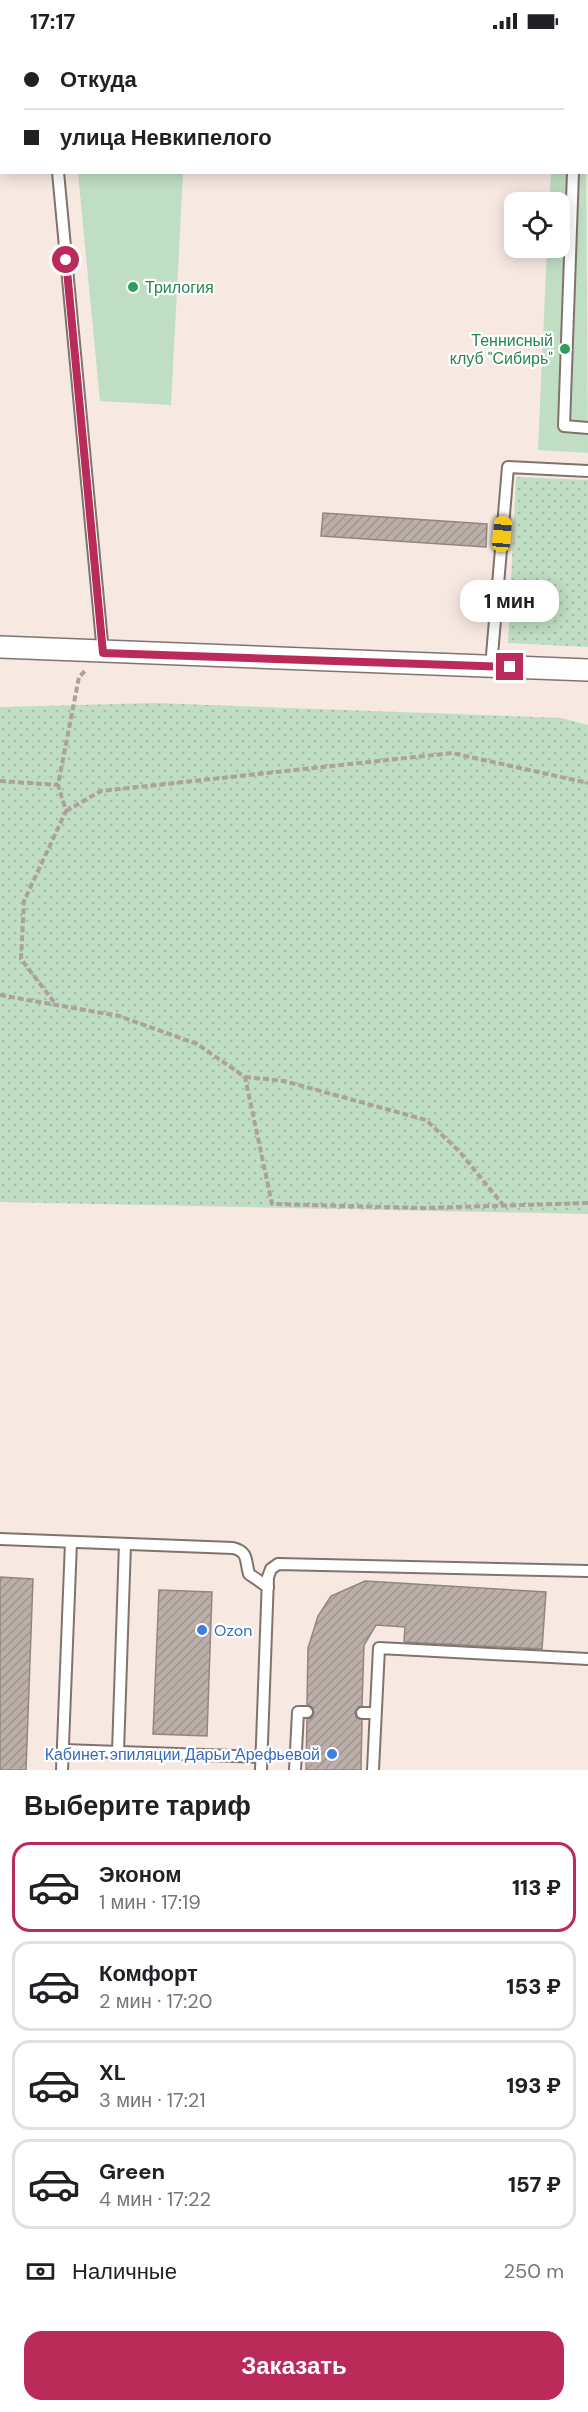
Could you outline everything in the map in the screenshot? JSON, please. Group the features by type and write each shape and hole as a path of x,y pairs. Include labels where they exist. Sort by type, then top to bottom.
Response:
{"street":[{"path":"0,647 103,653 588,670"}],"lane":[{"path":"58,174 103,653"},
{"path":"573,174 564,426 588,428"},
{"path":"491,667 508,467 588,471"},
{"path":"0,1539 240,1550 246,1555 249,1574 268,1587"},
{"path":"62,1770 70,1542"},
{"path":"118,1752 125,1544"},
{"path":"261,1770 268,1587 271,1569 278,1564 588,1571"},
{"path":"373,1770 379,1648 588,1659"},
{"path":"295,1770 298,1712 307,1712"},
{"path":"362,1713 375,1713"},
{"path":"63,1750 261,1757"}],"path":[{"path":"66,811 58,784 79,677 103,653"},
{"path":"54,1003 21,959 24,901 66,811 101,791 452,753 588,783"},
{"path":"0,781 58,784"},
{"path":"0,995 119,1016 197,1044 244,1077 284,1081 426,1120 459,1151 502,1205"},
{"path":"244,1077 272,1204 425,1208 588,1203"}],"green space":[{"name":"Трилогия","path":"78,174 183,174 171,405 100,401"},
{"name":"Теннисный клуб \"Сибирь\"","path":"551,174 586,174 588,453 538,450 547,258 570,258 570,192 550,192"},
{"path":"516,477 588,480 588,647 508,643"},
{"path":"155,703 562,718 588,725 588,1214 0,1202 0,707"}],"building":[{"path":"323,513 487,524 486,547 321,536"},
{"path":"0,1577 33,1579 26,1770 0,1770"},
{"path":"365,1581 546,1592 542,1649 404,1642 405,1627 376,1625 364,1645 362,1706 358,1707 355,1712 356,1717 362,1720 361,1770 306,1770 307,1719 311,1718 314,1713 313,1708 307,1704 308,1648 318,1616 331,1596"},
{"path":"159,1590 212,1592 207,1736 153,1734"}],"place":[{"name":"Трилогия","path":"133,287"},
{"name":"Теннисный клуб \"Сибирь\"","path":"565,349"},
{"name":"Ozon","path":"202,1630"},
{"name":"Кабинет эпиляции Дарьи Арефьевой","path":"332,1754"}],"route":[{"path":"66,260 103,653 510,667"}]}
